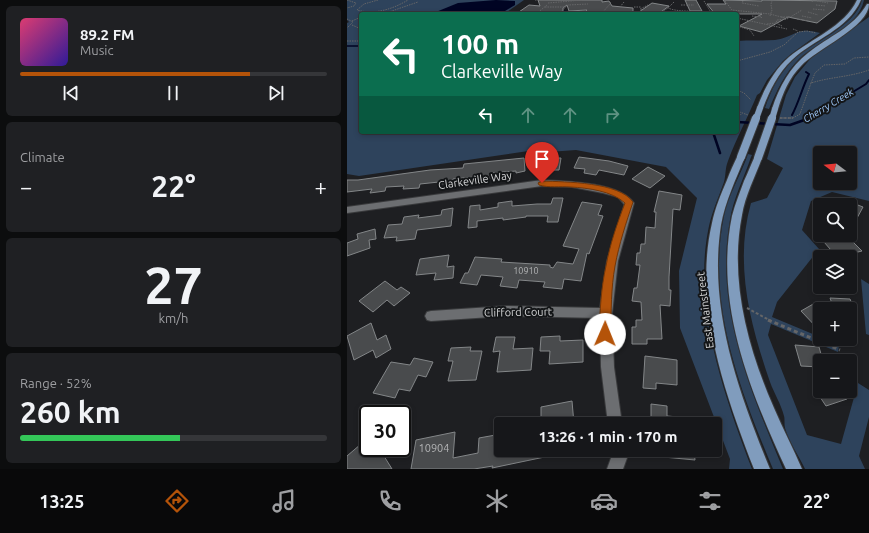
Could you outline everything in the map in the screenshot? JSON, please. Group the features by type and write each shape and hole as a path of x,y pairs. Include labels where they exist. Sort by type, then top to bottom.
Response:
{"main road":[{"name":"East Mainstreet","path":"763,469 737,403 725,359 714,289 713,253 717,224 723,203 760,108 769,87 781,68 797,53 848,17 856,7 859,0"},
{"path":"794,469 759,386 741,331 735,298 733,254 736,224 741,205 784,84 800,62 856,22 864,14 869,5"}],"street":[{"path":"624,1 629,0"},
{"name":"Clarkeville Way","path":"347,210 542,183 572,184 616,193 627,200 629,202 629,206 617,236 610,266 605,313"},
{"name":"Clifford Court","path":"431,316 506,311 605,313"},
{"path":"605,313 607,370 614,417"},
{"path":"615,469 619,457"}],"path":[{"path":"347,0 353,0 356,3 364,4"},
{"path":"347,8 359,7 378,0"},
{"path":"359,7 357,9 358,10 372,11 392,7 407,0"},
{"path":"539,12 547,4 558,1 583,2 588,4"},
{"path":"609,1 611,3 610,4"},
{"path":"619,7 624,1"},
{"path":"704,1 709,6 712,12"},
{"path":"725,1 733,11 758,12 785,18"},
{"path":"743,1 742,3 744,4 759,6"},
{"path":"770,15 773,9 771,4 772,1"},
{"path":"389,12 418,2"},
{"path":"559,12 563,8 566,8 567,5 583,2"},
{"path":"660,12 674,2"},
{"path":"817,2 828,3"},
{"path":"352,7 356,3"},
{"path":"608,6 605,6 606,4 610,4"},
{"path":"603,12 610,4"},
{"path":"634,7 648,5"},
{"path":"681,5 694,5"},
{"path":"816,5 826,6"},
{"path":"545,6 566,8"},
{"path":"392,7 400,8"},
{"path":"641,7 640,9 642,10"},
{"path":"667,8 673,11 699,12"},
{"path":"813,9 823,11"},
{"path":"574,12 588,10 593,12"},
{"path":"763,23 790,17 802,10"},
{"path":"808,12 818,15"},
{"path":"752,16 764,18"},
{"path":"751,21 755,16"},
{"path":"802,16 813,18"},
{"path":"347,19 352,20 359,17"},
{"path":"781,17 790,17"},
{"path":"739,18 787,29"},
{"path":"797,19 808,21"},
{"path":"352,20 352,25"},
{"path":"775,21 782,26"},
{"path":"347,28 352,25"},
{"path":"352,25 359,28"},
{"path":"739,27 751,30 754,36"},
{"path":"793,29 799,32 816,33"},
{"path":"739,61 768,55 793,38 799,32"},
{"path":"347,41 359,41"},
{"path":"803,110 815,73 824,65 845,64 854,58 869,57"},
{"path":"811,83 829,78 856,75 869,70"},
{"path":"739,91 744,93 751,100"},
{"path":"747,308 755,311 760,316 840,350"}],"shaded area":[{"path":"347,0 524,0 507,12 359,12 359,134 739,134 739,41 782,39 801,31 820,33 783,61 757,95 727,164 724,182 708,231 704,260 708,321 722,383 752,469 729,469 730,459 722,438 722,417 714,417 680,328 679,271 697,198 666,167 576,150 535,153 535,150 359,176 347,174 347,23 349,22 347,20"},
{"path":"496,0 515,1 515,5 503,12 436,12 458,3"},
{"path":"862,0 864,0 860,10 854,19 837,33 807,52 794,64 782,82 769,109 765,108 776,82 788,65 801,53 842,26 858,10"},
{"path":"869,17 869,201 832,192 818,198 813,198 802,230 819,249 813,250 813,257 777,302 772,317 813,334 813,342 771,324 768,335 807,435 841,444 854,398 857,398 858,383 869,390 869,417 859,456 865,469 805,469 785,428 783,412 770,382 756,338 751,316 744,271 746,226 751,203 767,198 783,168 767,159 786,95 795,77 811,58"},
{"path":"748,154 752,155 731,212 726,253 727,285 731,317 748,379 783,469 773,469 738,377 729,346 719,281 720,249 724,216 728,200"},
{"path":"861,279 869,284 869,335 866,334"},
{"path":"824,346 839,346 838,352"}],"building":[{"path":"538,0 602,0 602,2 609,1 612,6 633,8 633,12 585,12 587,10 569,11 567,5 563,8 563,12 519,12 529,5 540,6"},
{"path":"685,0 696,0 702,11 690,11"},
{"path":"723,0 837,1 835,9 817,23 788,17 761,32 739,26 762,14 713,12 707,4 726,4"},
{"path":"652,3 669,6 661,12 639,12"},
{"path":"579,157 609,161 628,166 624,175 599,170 596,175 584,173 585,169 574,168"},
{"path":"524,158 525,171 516,173 516,171 492,173 491,178 475,179 475,177 453,179 453,183 439,184 439,182 420,184 419,188 403,189 404,186 386,187 385,191 370,193 372,189 347,192 347,180 358,180 430,170 463,168 464,164"},
{"path":"545,158 561,158 559,170 538,170 540,161 545,161"},
{"path":"648,167 665,176 650,188 632,179"},
{"path":"659,191 682,195 680,210 673,209 669,277 669,290 671,290 670,306 660,305 662,339 647,339 647,344 632,344 632,327 636,327 636,320 642,320 641,302 632,301 634,288 637,288 640,265 636,265 637,253 640,253 641,244 645,244 646,227 655,228 656,212 654,212"},
{"path":"553,198 563,198 558,222 547,222 548,216 526,216 503,220 503,218 477,221 477,227 468,228 470,206 480,205 480,210 498,207 498,203 512,201 512,206 551,204"},
{"path":"582,202 602,205 598,215 603,216 589,254 587,253 581,281 564,279 562,289 543,287 545,282 519,280 517,288 500,286 503,277 481,275 477,285 460,283 465,273 468,273 475,257 502,259 501,262 550,265 550,267 553,268 557,262 573,264 579,249 563,246"},
{"path":"857,205 863,207 857,218"},
{"path":"453,208 451,226 417,230 415,239 396,241 397,237 384,238 388,225 402,224 404,217 419,215 418,218 441,215 442,210"},
{"path":"375,229 376,239 369,240 370,248 347,256 347,243 358,239 357,234"},
{"path":"824,242 853,242 862,251 857,252 857,250 831,250"},
{"path":"449,255 447,267 454,266 453,278 434,280 436,273 416,275 420,259"},
{"path":"385,281 397,290 401,287 410,293 394,306 387,300 373,312 359,301"},
{"path":"830,298 850,299 851,302 831,302"},
{"path":"813,304 813,324 801,311"},
{"path":"371,323 377,340 386,335 391,349 376,358 373,350 354,360 347,336"},
{"path":"560,336 560,341 583,340 583,362 549,364 550,351 540,351 541,337"},
{"path":"496,337 515,337 513,349 533,348 531,370 497,372 500,351 493,352"},
{"path":"795,345 819,347 821,354 813,354 813,367 801,366"},
{"path":"471,347 470,351 482,351 476,380 448,381 453,361 448,361 451,348"},
{"path":"645,356 677,360 677,385 656,383 656,389 643,388"},
{"path":"414,358 433,362 426,377 418,375 410,391 399,389 395,398 373,393 391,362 410,365"},
{"path":"821,398 847,399 826,406"},
{"path":"572,401 573,417 541,417 541,407"},
{"path":"651,404 667,406 667,416 678,417 651,417"},
{"path":"455,432 453,458 478,453 479,438 494,435 494,457 545,457 492,468 493,466 474,469 411,469 416,440"},
{"path":"359,446 359,457 385,457 392,469 347,469 347,456"},
{"path":"664,457 695,457 695,460"}],"waterway":[{"path":"561,11 572,12"},
{"name":"Cherry Creek","path":"347,46 359,46"},
{"path":"792,115 809,74 806,72"},
{"name":"Cherry Creek","path":"809,118 866,84 869,80"},
{"name":"Cherry Creek","path":"739,122 790,125 809,118"},
{"path":"714,134 720,153"}],"route":[{"path":"542,183 572,184 603,190 621,195 629,202 629,206 617,236 610,266 606,302 605,334"}]}
